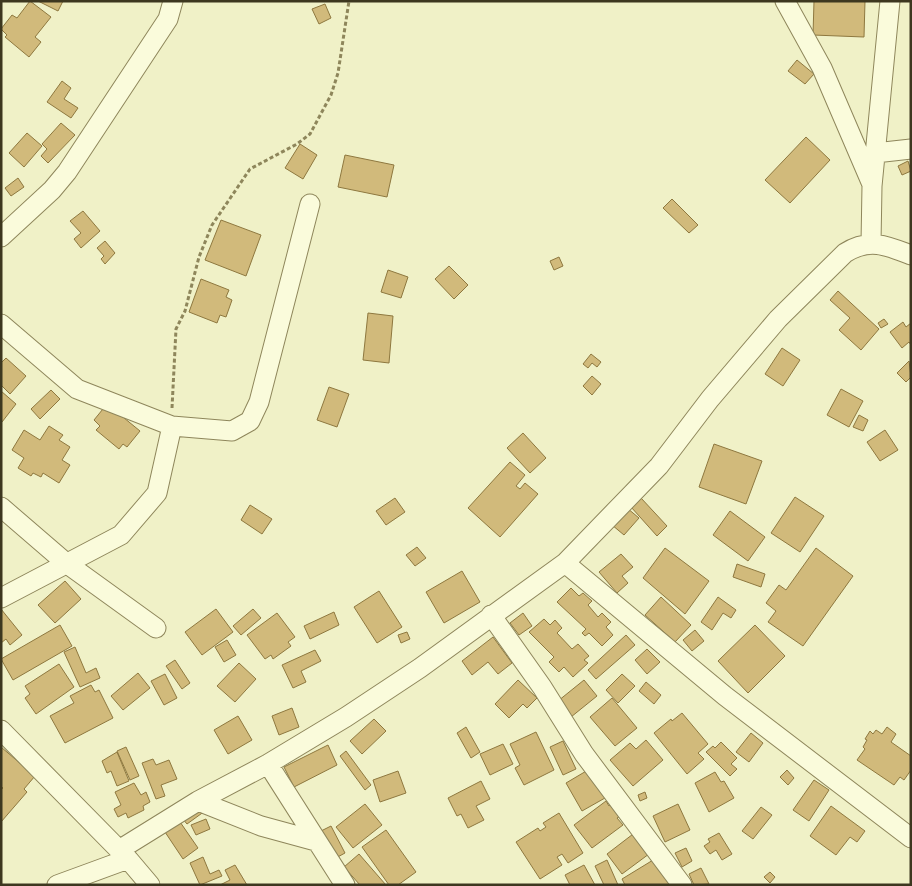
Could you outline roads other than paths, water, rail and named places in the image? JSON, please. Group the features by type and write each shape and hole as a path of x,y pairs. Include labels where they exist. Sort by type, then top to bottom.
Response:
{"street":[{"path":"1,237 52,190 72,165 168,19 173,1"},
{"path":"785,1 822,68 872,186"},
{"path":"871,243 872,186 890,1"},
{"path":"875,153 911,149"},
{"path":"1,324 77,389 172,426 232,431 250,421 259,402 310,204"},
{"path":"57,885 128,866 198,802 268,764 346,717 412,674 565,563 659,466 710,399 778,319 845,252 856,246 871,243 911,255"},
{"path":"1,598 121,535 157,493 172,426"},
{"path":"1,507 66,564 156,628"},
{"path":"565,563 726,696 911,838"},
{"path":"491,615 542,687 584,754 682,885"},
{"path":"1,730 128,866 150,885"},
{"path":"268,764 345,885"},
{"path":"198,802 261,826 316,841"}]}
